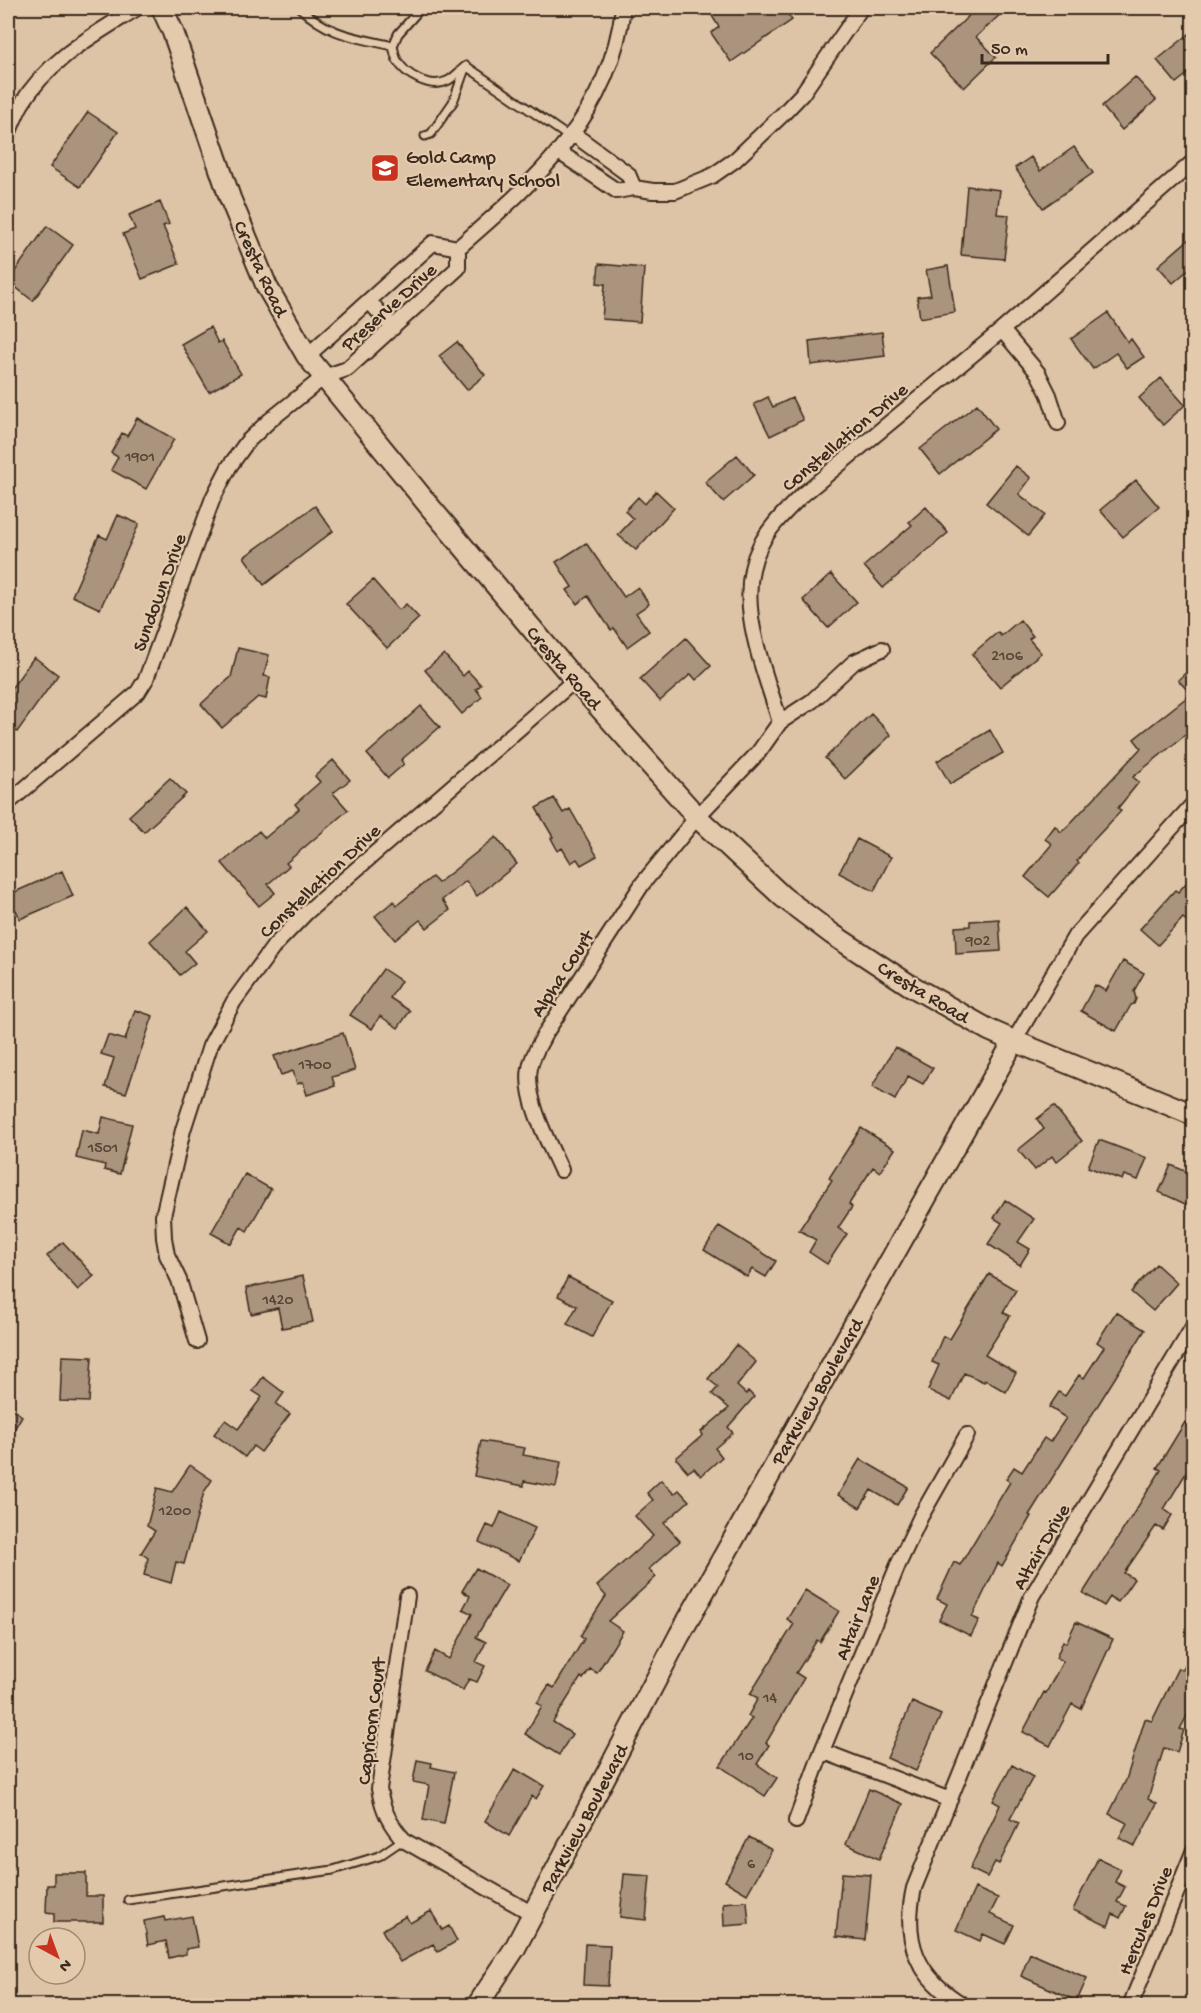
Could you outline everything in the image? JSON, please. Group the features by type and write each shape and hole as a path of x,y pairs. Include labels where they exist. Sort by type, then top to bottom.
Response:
{"main road":[{"name":"Cresta Road","path":"162,8 173,32 230,198 267,287 307,356 575,680 697,817 783,897 832,934 908,984 989,1030 1194,1114"},
{"name":"Parkview Boulevard","path":"477,2006 515,1948 685,1626 1014,1041"}],"street":[{"path":"8,134 21,104 59,59 83,41 137,8"},
{"path":"458,248 523,191 559,152 590,107 609,65 623,8"},
{"path":"559,152 617,191 634,188 675,191 712,176 735,160 802,94 861,8"},
{"path":"570,135 628,174 634,188"},
{"name":"Constellation Drive","path":"780,722 753,629 749,607 749,587 760,546 781,515 1002,330 1194,161"},
{"name":"Preserve Drive","path":"307,356 433,243 458,248 458,268 347,369 324,377"},
{"path":"369,301 393,328"},
{"path":"1002,330 1038,373 1049,395 1058,423"},
{"name":"Sundown Drive","path":"8,803 138,692 146,680 213,498 229,467 247,442 268,421 324,377"},
{"path":"697,817 758,753 780,722 812,701 854,662 882,649"},
{"name":"Constellation Drive","path":"197,1341 179,1280 167,1255 163,1216 186,1119 210,1046 234,1000 272,949 307,912 575,680"},
{"name":"Parkview Boulevard","path":"1014,1041 1075,936 1194,803"},
{"name":"Alpha Court","path":"561,1170 533,1101 529,1076 535,1053 622,914 697,817"},
{"name":"Altair Drive","path":"965,2006 947,1995 929,1978 918,1960 910,1938 909,1910 914,1888 1032,1596 1194,1325"},
{"name":"Altair Lane","path":"796,1821 898,1565 921,1516 967,1435"},
{"name":"Capricorn Court","path":"407,1596 379,1790 382,1808 392,1827 404,1839 426,1854 532,1914"},
{"path":"822,1751 950,1800"},
{"name":"Hercules Drive","path":"1130,2006 1194,1850"}],"lane":[{"path":"300,8 314,21 330,29 350,37 393,46"},
{"path":"420,8 398,34 393,46 398,60 407,72 424,81 436,84 447,81 466,66"},
{"path":"466,66 570,135"},
{"path":"426,136 431,134 453,102 466,66"},
{"path":"128,1900 333,1870 379,1856 404,1839"}],"building":[{"path":"724,8 783,8 792,20 731,62 711,33 719,27 712,16"},
{"path":"977,8 1007,8 976,37 996,57 964,88 930,53"},
{"path":"1194,30 1194,69 1176,83 1157,60"},
{"path":"1135,77 1156,100 1122,130 1102,106"},
{"path":"88,112 118,132 80,187 50,167"},
{"path":"1074,147 1093,173 1043,208 1015,168 1031,157 1040,171"},
{"path":"967,186 1000,190 997,214 1009,215 1004,259 961,255"},
{"path":"160,202 169,224 163,226 179,264 142,279 123,234 135,229 129,215"},
{"path":"47,226 73,245 33,301 8,281"},
{"path":"1194,235 1194,265 1173,283 1158,266"},
{"path":"599,264 644,268 640,322 602,319 605,284 597,283"},
{"path":"948,266 955,312 920,318 917,297 931,295 926,270"},
{"path":"1108,313 1128,342 1131,339 1144,357 1127,368 1116,353 1093,369 1071,339"},
{"path":"210,327 218,343 222,341 241,374 209,392 181,344"},
{"path":"882,332 885,356 811,365 809,341"},
{"path":"457,342 485,375 467,390 439,356"},
{"path":"1161,378 1185,405 1163,425 1139,398"},
{"path":"768,397 773,407 792,398 803,420 770,436 754,404"},
{"path":"977,404 996,429 940,474 920,449"},
{"path":"137,418 174,439 146,489 111,470 118,457 111,453 122,433 127,436"},
{"path":"737,455 754,475 723,502 705,482"},
{"path":"1016,466 1031,478 1019,494 1045,515 1028,536 986,503"},
{"path":"1136,480 1159,507 1123,537 1100,510"},
{"path":"656,491 674,508 636,550 618,535 633,519 625,511 638,497 645,504"},
{"path":"315,506 333,531 264,585 244,557"},
{"path":"926,507 948,533 883,588 864,566 912,525 909,522"},
{"path":"118,515 139,524 100,609 72,596 99,535 107,539"},
{"path":"586,543 624,597 638,587 649,604 636,613 649,631 627,647 614,628 611,630 588,596 577,604 567,590 572,587 556,562"},
{"path":"831,574 857,602 828,628 803,600"},
{"path":"373,580 399,610 406,604 419,618 387,648 346,604"},
{"path":"1020,620 1033,636 1029,639 1041,653 1000,687 972,654 998,632 1001,636"},
{"path":"686,638 711,666 696,680 691,674 660,701 640,679"},
{"path":"238,648 269,655 264,676 270,677 266,699 258,697 222,728 201,704 231,677"},
{"path":"444,654 463,676 468,671 481,685 476,689 482,697 462,714 425,670"},
{"path":"34,657 58,675 17,732 8,725 8,693"},
{"path":"1194,665 1194,728 1133,777 1139,782 1118,808 1121,811 1088,846 1077,861 1079,863 1049,897 1025,877 1052,844 1045,839 1055,826 1061,832 1066,828 1141,748 1134,739 1191,694 1178,680"},
{"path":"421,706 440,727 401,760 404,764 388,778 367,754"},
{"path":"871,714 891,735 845,779 825,758"},
{"path":"990,730 1003,753 950,784 937,761"},
{"path":"333,760 350,780 333,793 348,810 286,863 289,866 268,884 275,893 259,906 222,863 259,831 265,838 299,809 295,804 320,782 315,776"},
{"path":"170,778 186,794 144,832 129,816"},
{"path":"554,798 563,813 570,809 597,856 581,865 577,859 571,863 562,848 558,851 551,838 553,837 536,808"},
{"path":"496,837 517,864 477,896 466,881 442,900 450,910 427,928 420,920 395,940 375,916 394,901 397,905 432,877 438,883"},
{"path":"857,839 891,857 874,891 839,873"},
{"path":"62,871 73,896 20,919 16,910 8,914 8,895"},
{"path":"1194,875 1194,927 1183,918 1158,945 1140,929 1175,890 1178,892"},
{"path":"187,907 208,931 185,951 195,963 180,975 150,941"},
{"path":"999,919 1001,951 956,954 955,927 970,926 970,921"},
{"path":"1123,961 1144,973 1134,991 1136,999 1134,1004 1131,1005 1116,1031 1081,1011 1095,985 1106,991"},
{"path":"383,969 401,981 390,998 410,1011 398,1028 380,1016 372,1029 350,1015"},
{"path":"135,1010 153,1016 126,1093 105,1087 114,1058 101,1054 108,1035 125,1040"},
{"path":"343,1033 355,1070 332,1077 335,1086 307,1095 303,1082 297,1084 293,1071 281,1075 274,1056"},
{"path":"895,1047 933,1068 923,1084 908,1076 895,1100 872,1087"},
{"path":"1054,1106 1082,1141 1056,1162 1052,1156 1035,1170 1018,1150 1044,1129 1037,1119"},
{"path":"103,1117 132,1124 120,1174 104,1170 105,1165 76,1158 82,1130 99,1134"},
{"path":"861,1128 895,1149 880,1172 873,1167 849,1204 852,1207 838,1228 847,1234 827,1264 809,1252 816,1240 799,1230 832,1180 829,1178"},
{"path":"1099,1140 1147,1158 1138,1180 1124,1175 1122,1180 1088,1167"},
{"path":"1171,1165 1194,1175 1194,1208 1159,1192"},
{"path":"245,1174 271,1189 247,1231 241,1227 231,1244 211,1233"},
{"path":"1005,1200 1034,1219 1018,1242 1030,1249 1020,1265 988,1244 1002,1223 994,1218"},
{"path":"719,1226 776,1261 766,1277 752,1269 747,1277 704,1250"},
{"path":"63,1242 94,1276 78,1290 47,1256"},
{"path":"1156,1264 1177,1283 1153,1311 1131,1292"},
{"path":"989,1274 1016,1290 1003,1312 1010,1316 985,1355 1016,1373 1006,1392 985,1380 984,1382 964,1373 951,1401 928,1390 939,1365 932,1362 943,1336 950,1339"},
{"path":"303,1276 313,1322 282,1328 278,1308 251,1314 246,1288"},
{"path":"568,1277 612,1300 592,1337 567,1324 577,1306 558,1296"},
{"path":"1116,1312 1145,1330 1029,1515 1031,1516 1002,1566 998,1563 972,1617 979,1620 971,1636 939,1620 947,1604 937,1599 954,1562 960,1565 1010,1482 1006,1479 1014,1467 1022,1472 1044,1438 1050,1442 1066,1418 1049,1407 1059,1392 1065,1396 1079,1375 1084,1378 1104,1347 1097,1342"},
{"path":"736,1345 756,1362 737,1386 746,1394 748,1391 754,1397 728,1427 733,1433 715,1448 722,1457 701,1476 694,1468 688,1472 676,1458 729,1408 712,1394 718,1387 708,1379"},
{"path":"62,1356 92,1357 89,1402 60,1401"},
{"path":"263,1377 284,1393 276,1404 290,1414 261,1452 253,1446 245,1457 214,1434 225,1420 238,1429 262,1397 253,1391"},
{"path":"8,1406 22,1416 8,1440"},
{"path":"1185,1422 1194,1428 1194,1460 1164,1509 1172,1515 1163,1530 1156,1526 1124,1573 1134,1579 1118,1602 1110,1597 1104,1606 1083,1593 1161,1470 1157,1468"},
{"path":"481,1441 525,1448 523,1455 561,1462 556,1487 524,1481 524,1486 474,1476"},
{"path":"860,1459 908,1487 897,1505 871,1490 860,1508 838,1495"},
{"path":"190,1465 212,1480 204,1492 184,1564 176,1562 171,1583 144,1575 148,1558 141,1553 155,1531 147,1526 157,1488 172,1492"},
{"path":"661,1480 674,1494 679,1490 689,1501 664,1523 680,1541 649,1569 656,1577 608,1621 623,1631 597,1673 590,1669 583,1679 581,1677 553,1722 572,1734 559,1755 525,1734 542,1706 537,1703 549,1685 554,1688 584,1639 580,1636 606,1596 597,1586 653,1536 635,1516 653,1500 647,1493"},
{"path":"501,1512 535,1528 519,1561 479,1542 487,1525 494,1528"},
{"path":"476,1568 507,1585 476,1637 486,1642 476,1662 485,1666 477,1682 469,1679 463,1690 425,1671 435,1651 449,1659 472,1614 463,1609 470,1596 462,1591"},
{"path":"805,1590 839,1611 820,1642 817,1640 796,1673 804,1678 766,1743 769,1745 757,1764 777,1778 765,1796 720,1766 752,1718 748,1716 758,1698 750,1694 794,1624 787,1619"},
{"path":"1076,1622 1113,1639 1081,1709 1072,1704 1050,1746 1023,1732 1063,1661 1056,1658 1063,1641 1066,1643"},
{"path":"1194,1648 1194,1703 1180,1729 1184,1730 1177,1752 1164,1748 1148,1799 1157,1804 1135,1846 1119,1838 1127,1823 1109,1814 1126,1780 1145,1719 1152,1721 1178,1668 1182,1670"},
{"path":"912,1702 941,1715 916,1771 887,1758"},
{"path":"417,1760 432,1763 431,1767 454,1772 444,1824 423,1820 429,1785 413,1782"},
{"path":"1012,1765 1033,1777 1010,1819 1019,1823 999,1864 995,1862 987,1877 970,1869 1000,1805 993,1801"},
{"path":"515,1769 544,1786 536,1799 532,1796 509,1836 485,1821"},
{"path":"869,1789 903,1804 879,1859 846,1844"},
{"path":"749,1837 772,1850 747,1894 725,1881"},
{"path":"1098,1858 1121,1869 1115,1882 1125,1887 1117,1902 1126,1906 1120,1918 1113,1914 1108,1926 1073,1910"},
{"path":"54,1873 86,1873 86,1896 103,1896 103,1922 54,1922 54,1913 46,1912 47,1885 54,1885"},
{"path":"842,1873 871,1875 865,1940 836,1937"},
{"path":"624,1874 650,1876 646,1920 620,1917"},
{"path":"975,1888 998,1898 990,1914 1014,1925 1005,1944 983,1934 980,1941 956,1930"},
{"path":"747,1901 749,1924 724,1926 723,1903"},
{"path":"431,1911 442,1930 449,1926 457,1941 438,1952 433,1944 400,1962 382,1930 406,1916 410,1923"},
{"path":"192,1916 198,1947 186,1949 186,1954 169,1958 166,1941 148,1945 144,1921 164,1917 165,1921"},
{"path":"585,1944 610,1945 608,1986 583,1985"},
{"path":"1030,1953 1087,1978 1077,2001 1021,1976"}],"place":[{"name":"Gold Camp Elementary School","path":"385,168"}]}
